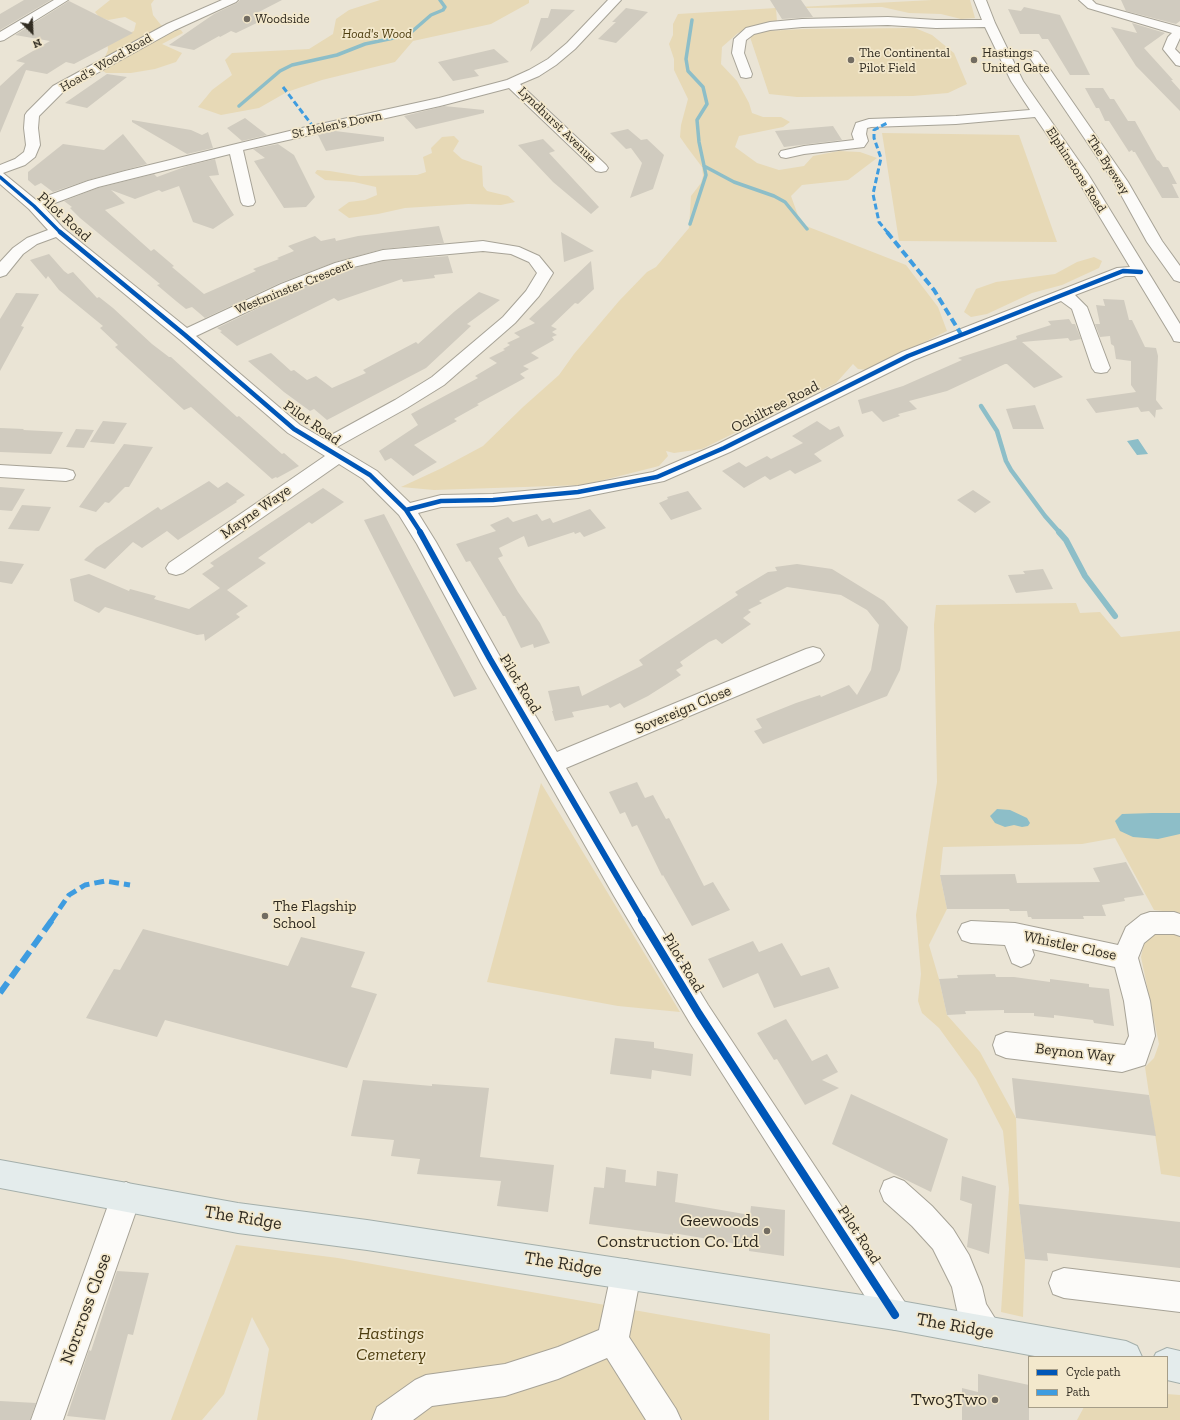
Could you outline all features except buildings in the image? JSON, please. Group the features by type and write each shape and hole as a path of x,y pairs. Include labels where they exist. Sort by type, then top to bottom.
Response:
{"main road":[{"name":"The Ridge","path":"0,1174 238,1218 367,1235 895,1315 1121,1356"},
{"path":"1168,1364 1180,1367"}],"street":[{"path":"0,37 62,0"},
{"name":"Hoad's Wood Road","path":"0,170 20,162 30,154 33,145 31,128 32,115 58,89 171,27 232,0"},
{"name":"St Helen's Down","path":"34,206 93,184 302,132 440,102 512,83 534,73 552,62 571,46 615,0"},
{"name":"Elphinstone Road","path":"980,0 988,24 1017,81 1081,174 1180,337"},
{"path":"1085,0 1092,6 1180,32"},
{"path":"746,74 738,53 740,39 750,31 770,26 802,23 888,21 936,24 988,24"},
{"path":"1180,32 1174,37 1169,49 1180,62"},
{"name":"The Byeway","path":"1034,55 1121,182 1155,242 1180,277"},
{"name":"Lyndhurst Avenue","path":"512,83 601,168"},
{"path":"786,154 804,150 859,144 862,141 859,134 861,126 869,123 956,120 1038,112"},
{"path":"236,148 248,202"},
{"name":"Pilot Road","path":"0,177 34,206 58,231 185,335 294,429 370,475 406,510 426,542 490,659 552,764 622,888 699,1014 895,1315"},
{"path":"0,272 18,251 32,241 58,231"},
{"name":"Westminster Crescent","path":"185,335 294,285 340,266 383,255 483,246 514,250 534,259 545,273 533,293 509,320 438,381 330,452"},
{"name":"Ochiltree Road","path":"406,510 441,501 493,500 578,492 657,477 724,448 908,356 1123,271 1141,272"},
{"path":"1062,294 1080,307 1102,368"},
{"path":"1162,308 1180,304"},
{"name":"Mayne Waye","path":"176,568 330,452"},
{"path":"0,471 66,475"},
{"name":"Sovereign Close","path":"552,764 813,655"},
{"path":"1125,958 1135,934 1150,923 1174,923 1180,926"},
{"name":"Whistler Close","path":"971,932 1018,944 1125,958"},
{"name":"Beynon Way","path":"1006,1045 1122,1059 1135,1056 1142,1036 1137,1001 1125,958"},
{"path":"894,1191 922,1216 944,1239 967,1287 972,1310 985,1331"},
{"name":"Norcross Close","path":"46,1420 126,1197"},
{"path":"626,1274 613,1340 646,1393 665,1420"},
{"path":"1064,1283 1180,1297"},
{"path":"388,1420 388,1418 426,1391 505,1380 558,1363 613,1340"}],"green space":[{"path":"110,0 154,0 151,4 153,15 161,25 171,29 181,30 183,33 162,44 182,53 176,62 155,69 131,73 106,73 100,69 97,63 105,57 108,50 107,40 123,36 134,31 136,23 125,17 108,20 99,17 95,12"},
{"name":"Hoad's Wood","path":"380,0 529,0 529,3 491,24 413,41 395,62 322,80 287,92 259,108 221,115 198,107 212,90 232,75 225,60 232,53 309,49 333,34 336,19 349,10"},
{"path":"932,0 970,0 975,18 961,19 941,14 909,13 882,7 799,7"},
{"path":"776,8 777,22 764,24 738,33 722,47 721,64 737,81 749,103 752,113 763,117 781,117 790,122 783,127 739,136 735,147 757,163 779,170 804,166 813,156 839,151 860,152 877,158 848,180 802,185 791,196 801,224 906,265 938,307 947,331 868,370 858,369 853,364 836,383 702,449 674,453 666,451 668,456 659,466 584,485 434,490 401,487 442,468 483,446 559,375 574,354 619,301 647,272 656,267 689,228 691,196 701,183 703,176 702,167 680,137 681,125 688,99 674,70 674,59 669,44 673,35 673,24 678,14"},
{"name":"The Continental Pilot Field","path":"915,28 932,35 954,53 967,84 948,93 913,96 797,97 769,94 749,34 767,31 803,29"},
{"path":"882,133 1019,135 1057,242 899,241"},
{"path":"454,136 459,141 453,151 462,159 482,166 483,186 487,191 508,196 515,202 501,205 468,204 405,208 349,218 338,210 349,202 365,200 377,195 376,187 354,182 325,180 315,173 317,170 360,176 417,175 426,172 423,157 432,153 431,148 442,137"},
{"path":"1094,257 1102,261 1099,268 1062,285 1032,293 987,314 971,317 964,312 976,289 996,282 1055,274 1077,262"},
{"path":"1076,603 1080,613 1100,612 1121,637 1180,631 1180,913 1154,910 1115,838 1082,844 943,847 940,875 947,909 929,945 939,979 947,1015 980,1052 1016,1118 1019,1204 1025,1259 1023,1317 1001,1312 1009,1189 1003,1131 976,1079 939,1028 922,1013 918,1001 921,974 916,915 937,782 934,625 936,605"},
{"path":"541,783 680,1012 618,1006 487,982"},
{"path":"1172,932 1180,935 1180,1177 1161,1174 1145,1067 1154,1058 1159,1044 1141,957 1144,943 1155,934"},
{"name":"Hastings Cemetery","path":"236,1245 338,1258 770,1334 769,1420 257,1420 269,1349 252,1317 224,1394 202,1420 171,1420"},
{"path":"1168,1394 1180,1395 1180,1420 1077,1420 1083,1408 1168,1408"}],"water":[{"path":"1138,439 1148,454 1137,455 1127,441"},
{"path":"997,809 1010,810 1027,818 1030,823 1028,826 1022,827 1014,825 1005,827 995,823 990,816"},
{"path":"1180,813 1180,834 1158,839 1133,837 1120,831 1115,821 1122,814"}],"waterway":[{"path":"239,106 280,71 292,65 337,55 365,44 408,35 431,15 443,10 445,7 440,0"},
{"path":"692,20 686,59 688,71 703,87 707,104 697,120 699,142 704,166"},
{"path":"690,224 706,175 704,166"},
{"path":"704,166 734,182 774,196 785,202 807,229"},
{"path":"981,406 997,431 1006,461 1011,470 1045,516 1060,533"},
{"path":"1059,532 1066,540 1085,576 1115,616"}],"marked path":[{"path":"283,87 315,129"},
{"path":"889,122 874,130 874,138 881,158 873,194 879,222 934,290 961,334"},
{"path":"0,993 69,895 85,885 105,881 130,885"}],"cycle path":[{"path":"0,177 34,206 58,231 185,335 294,429 370,475 406,510 426,542 490,659 623,888 699,1014 895,1315"},
{"path":"406,510 441,501 493,500 578,492 657,477 724,448 908,356 1123,271 1141,272"}],"place":[{"name":"Woodside","path":"247,19"},
{"name":"The Continental Pilot Field","path":"851,60"},
{"name":"Hastings United Gate","path":"974,60"},
{"name":"The Flagship School","path":"265,916"},
{"name":"Geewoods Construction Co. Ltd","path":"767,1231"},
{"name":"Two3Two","path":"995,1400"}]}
